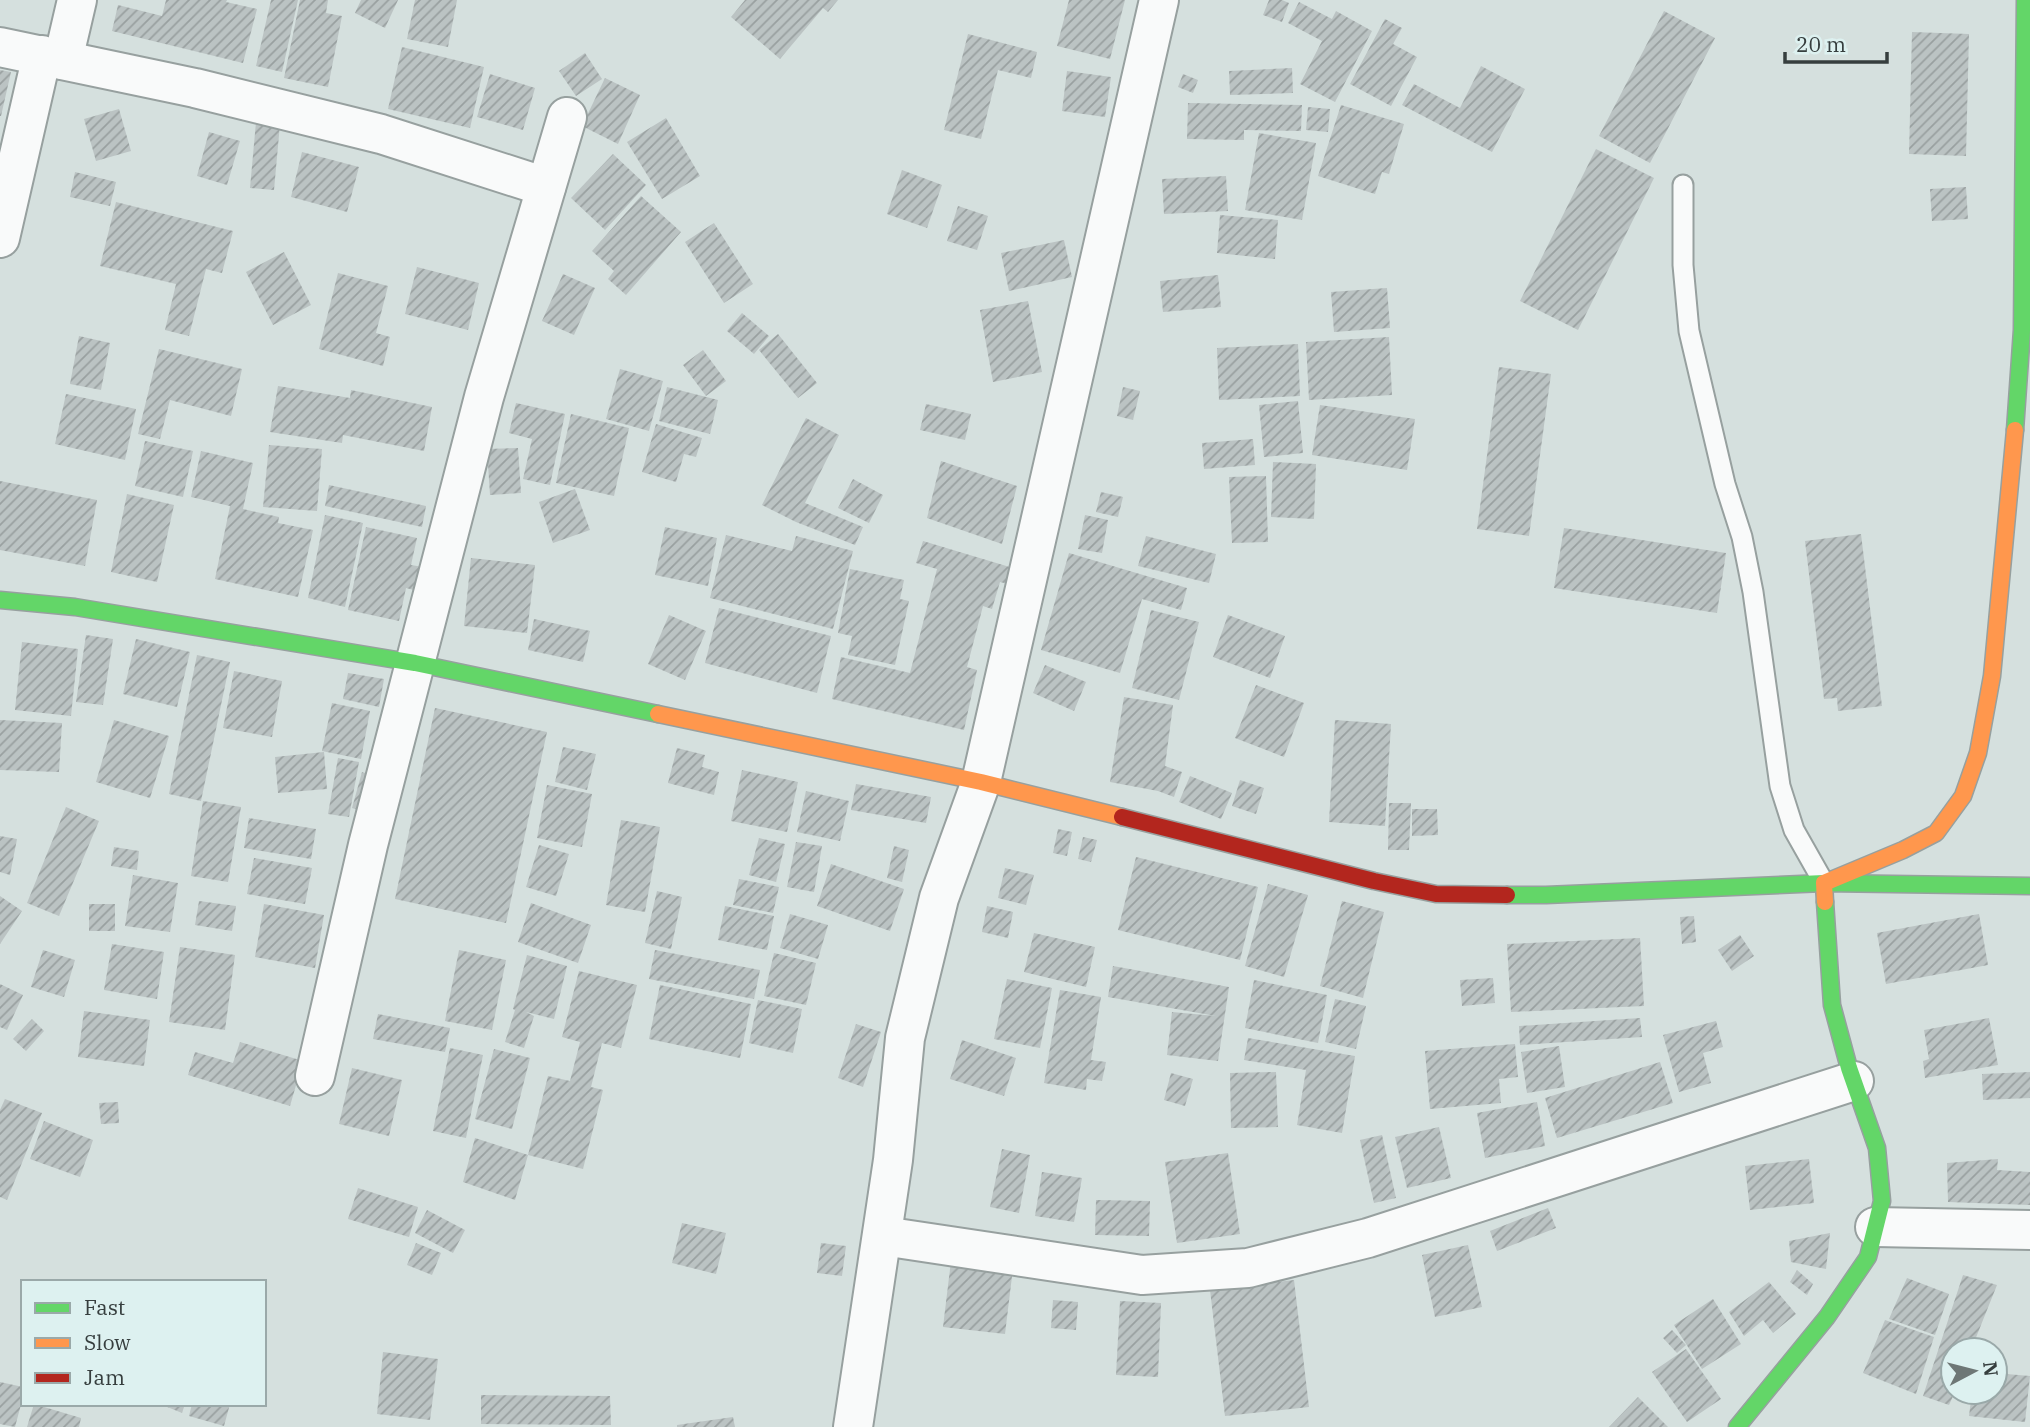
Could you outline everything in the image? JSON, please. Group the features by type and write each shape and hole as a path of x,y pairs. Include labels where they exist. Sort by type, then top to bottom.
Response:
{"street":[{"path":"0,239 52,58 77,0"},
{"path":"853,1427 883,1236 905,1038 939,898 981,782 1159,0"},
{"path":"1824,883 1936,833 1963,796 1978,754 1992,676 2022,447 2025,0"},
{"path":"0,47 195,88 381,134 546,187"},
{"path":"315,1076 368,845 484,397 567,117"},
{"path":"0,600 75,607 415,663 981,782 1374,881 1436,894 1546,895 1824,883 2030,886"},
{"path":"1737,1427 1827,1317 1868,1257 1882,1201 1877,1148 1832,1005 1824,883"},
{"path":"883,1236 1142,1275 1248,1268 1368,1238 1854,1081"},
{"path":"1875,1227 2030,1230"}],"lane":[{"path":"1684,185 1683,265 1689,331 1725,484 1742,537 1753,592 1780,786 1794,830 1824,883"}],"building":[{"path":"166,0 227,0 226,2 257,9 243,63 112,31 118,5 162,16"},
{"path":"271,0 298,0 282,72 256,66"},
{"path":"300,0 328,0 326,13 342,16 328,87 284,78"},
{"path":"361,0 398,0 385,28 355,13"},
{"path":"415,0 457,0 448,47 407,39"},
{"path":"745,0 838,0 828,12 823,8 780,59 731,17"},
{"path":"1069,0 1125,0 1110,59 1057,46"},
{"path":"1269,0 1289,3 1282,22 1263,15"},
{"path":"1299,2 1332,19 1336,11 1372,31 1335,102 1300,84 1322,41 1288,23"},
{"path":"1664,11 1715,38 1650,163 1599,136"},
{"path":"1385,19 1402,28 1393,44 1417,57 1391,106 1350,84"},
{"path":"1912,32 1969,34 1966,156 1909,154"},
{"path":"968,34 1037,52 1031,78 998,70 981,139 944,130"},
{"path":"402,47 484,67 470,128 388,109"},
{"path":"585,53 602,79 576,96 559,71"},
{"path":"1481,66 1525,89 1492,152 1402,105 1414,84 1460,108"},
{"path":"1292,68 1293,93 1230,95 1229,71"},
{"path":"0,70 11,72 1,116 0,116"},
{"path":"1067,71 1111,77 1105,117 1062,111"},
{"path":"490,74 535,88 523,130 477,117"},
{"path":"1183,74 1198,80 1193,93 1178,87"},
{"path":"605,78 640,95 618,144 582,126"},
{"path":"1188,103 1302,105 1301,131 1244,130 1244,140 1187,139"},
{"path":"1341,105 1404,124 1389,174 1382,172 1375,194 1318,176"},
{"path":"1308,107 1330,109 1328,132 1306,130"},
{"path":"119,109 131,151 96,161 84,119"},
{"path":"666,118 700,176 662,199 627,142"},
{"path":"256,122 280,124 274,190 250,188"},
{"path":"209,132 240,141 227,185 197,176"},
{"path":"1259,133 1316,143 1302,220 1245,210"},
{"path":"1596,149 1654,178 1578,330 1520,301"},
{"path":"302,152 359,167 347,212 291,197"},
{"path":"613,154 646,185 605,230 571,198"},
{"path":"902,170 942,185 927,228 887,214"},
{"path":"75,172 116,182 110,206 70,197"},
{"path":"1226,176 1228,211 1164,214 1162,179"},
{"path":"1966,187 1968,219 1932,221 1930,189"},
{"path":"641,196 681,232 626,295 608,279 614,271 592,251"},
{"path":"116,202 233,231 222,273 206,269 189,336 165,330 176,284 100,266"},
{"path":"958,206 988,216 977,250 947,241"},
{"path":"1220,215 1278,220 1275,259 1217,253"},
{"path":"714,223 753,284 724,303 685,242"},
{"path":"1064,240 1072,277 1009,291 1001,253"},
{"path":"284,252 311,305 273,325 246,272"},
{"path":"417,267 479,283 468,330 405,314"},
{"path":"338,273 388,286 376,333 390,337 383,366 319,349"},
{"path":"563,274 595,288 574,335 542,321"},
{"path":"1218,275 1221,307 1163,312 1160,281"},
{"path":"1387,288 1390,328 1334,332 1331,292"},
{"path":"1028,301 1042,372 993,382 980,310"},
{"path":"742,313 769,336 754,354 727,331"},
{"path":"778,334 817,383 798,398 759,350"},
{"path":"79,336 110,343 101,390 70,384"},
{"path":"1389,337 1392,395 1309,400 1306,342"},
{"path":"1298,344 1300,396 1219,400 1217,348"},
{"path":"159,349 242,369 231,416 170,400 160,439 138,434"},
{"path":"703,350 726,381 706,396 683,365"},
{"path":"1499,367 1551,374 1529,536 1477,529"},
{"path":"620,369 663,381 649,431 606,419"},
{"path":"278,386 350,398 351,390 432,407 424,451 343,435 342,443 270,432"},
{"path":"667,387 718,400 710,434 659,421"},
{"path":"1123,387 1140,391 1133,420 1117,416"},
{"path":"66,394 136,409 125,460 55,444"},
{"path":"1298,401 1303,453 1264,457 1259,405"},
{"path":"516,403 565,414 550,485 523,479 532,439 509,433"},
{"path":"926,404 971,414 965,440 920,430"},
{"path":"1320,405 1415,419 1407,470 1312,455"},
{"path":"571,414 629,428 614,496 556,483"},
{"path":"806,418 839,435 805,503 863,527 855,545 796,522 762,505"},
{"path":"656,424 702,438 696,457 684,454 676,482 642,472"},
{"path":"1253,439 1255,465 1204,469 1202,443"},
{"path":"145,441 193,451 183,497 135,486"},
{"path":"269,445 322,449 317,511 263,507"},
{"path":"518,448 521,493 490,495 487,449"},
{"path":"201,451 253,463 243,509 279,517 278,523 313,530 298,597 215,579 230,506 191,497"},
{"path":"941,461 1017,486 1002,544 927,518"},
{"path":"1273,462 1316,464 1314,519 1271,517"},
{"path":"1266,476 1268,542 1232,543 1229,477"},
{"path":"853,479 883,495 869,523 838,508"},
{"path":"0,481 97,500 85,566 0,550"},
{"path":"329,485 426,506 422,527 325,506"},
{"path":"575,489 590,530 553,543 539,502"},
{"path":"1101,492 1123,497 1118,517 1096,512"},
{"path":"127,494 174,505 157,582 111,572"},
{"path":"325,515 363,523 345,607 308,598"},
{"path":"1085,515 1108,520 1102,553 1078,549"},
{"path":"366,527 417,538 411,565 423,567 418,591 406,588 399,621 348,610"},
{"path":"665,527 717,538 708,586 655,575"},
{"path":"1564,528 1726,553 1717,613 1554,588"},
{"path":"1861,534 1882,706 1838,711 1837,698 1824,699 1805,541"},
{"path":"726,535 792,551 796,536 853,551 833,629 710,598"},
{"path":"1146,536 1216,554 1209,583 1138,566"},
{"path":"923,541 1013,568 1008,584 1000,582 992,609 983,606 967,667 977,670 964,730 832,699 841,657 910,673 937,569 916,563"},
{"path":"1069,553 1187,588 1181,610 1142,599 1120,673 1041,650"},
{"path":"471,558 535,565 527,633 464,626"},
{"path":"850,569 904,580 900,599 909,601 895,665 848,655 852,636 838,633"},
{"path":"719,608 831,636 817,693 705,663"},
{"path":"1151,610 1199,622 1179,700 1132,688"},
{"path":"669,615 706,631 685,680 648,664"},
{"path":"1228,615 1285,636 1270,678 1213,657"},
{"path":"534,619 590,631 583,662 528,650"},
{"path":"86,635 113,639 103,705 76,702"},
{"path":"136,639 190,652 177,707 123,694"},
{"path":"22,642 78,649 71,716 15,710"},
{"path":"197,655 230,662 201,801 169,794"},
{"path":"1045,665 1086,682 1074,711 1033,693"},
{"path":"234,671 282,681 272,737 223,728"},
{"path":"348,673 384,679 379,707 343,699"},
{"path":"1256,685 1304,703 1284,757 1235,738"},
{"path":"1124,697 1173,705 1165,766 1182,772 1174,797 1158,791 1110,782"},
{"path":"332,703 370,711 361,759 322,751"},
{"path":"435,708 547,732 506,923 395,899"},
{"path":"0,720 62,723 59,772 0,770"},
{"path":"114,720 169,736 150,798 96,782"},
{"path":"1335,720 1391,724 1385,826 1329,822"},
{"path":"563,747 596,754 587,790 555,782"},
{"path":"677,748 705,755 702,767 719,772 714,795 668,783"},
{"path":"324,752 327,789 278,793 275,757"},
{"path":"338,758 359,762 349,817 328,814"},
{"path":"742,770 798,782 787,832 731,821"},
{"path":"362,772 378,777 368,813 352,808"},
{"path":"1190,776 1232,793 1221,819 1179,802"},
{"path":"1240,780 1264,788 1256,814 1232,806"},
{"path":"856,784 931,797 926,823 851,810"},
{"path":"547,785 592,794 582,847 537,838"},
{"path":"806,791 849,801 840,841 797,832"},
{"path":"203,801 241,807 228,882 191,876"},
{"path":"1389,803 1411,803 1409,850 1388,850"},
{"path":"66,807 99,821 59,916 27,903"},
{"path":"1412,809 1437,809 1438,835 1412,836"},
{"path":"249,818 316,829 311,859 244,848"},
{"path":"621,820 660,827 645,912 606,905"},
{"path":"1058,829 1072,832 1067,856 1053,853"},
{"path":"0,836 17,839 10,875 0,872"},
{"path":"1083,837 1097,840 1091,862 1078,859"},
{"path":"759,838 785,844 776,882 749,875"},
{"path":"796,842 822,846 814,892 787,887"},
{"path":"539,845 569,854 556,896 526,887"},
{"path":"894,846 909,850 902,882 887,878"},
{"path":"114,847 139,851 137,870 111,866"},
{"path":"1136,857 1258,887 1240,960 1118,930"},
{"path":"254,858 312,868 305,904 247,894"},
{"path":"831,864 904,889 890,931 817,906"},
{"path":"1005,868 1034,875 1026,905 998,898"},
{"path":"133,875 178,883 170,932 125,926"},
{"path":"739,879 779,887 773,913 733,905"},
{"path":"1268,884 1308,895 1284,977 1245,966"},
{"path":"657,891 682,897 671,949 645,943"},
{"path":"0,896 22,911 0,944"},
{"path":"199,901 236,906 232,931 195,925"},
{"path":"1342,901 1384,912 1363,998 1320,986"},
{"path":"531,903 591,925 578,963 518,942"},
{"path":"89,904 115,904 115,931 89,931"},
{"path":"264,904 324,915 315,968 255,957"},
{"path":"725,906 774,916 767,950 718,940"},
{"path":"987,906 1013,912 1008,938 982,932"},
{"path":"790,914 828,925 818,959 780,948"},
{"path":"1979,914 1988,965 1886,984 1877,933"},
{"path":"1694,916 1696,942 1682,944 1680,917"},
{"path":"1034,933 1095,947 1086,987 1024,972"},
{"path":"1740,935 1754,956 1732,971 1718,950"},
{"path":"1640,938 1644,1006 1511,1012 1507,944"},
{"path":"112,944 164,952 157,999 104,990"},
{"path":"180,947 235,955 225,1030 169,1022"},
{"path":"43,950 75,960 64,997 31,987"},
{"path":"459,950 506,960 492,1030 445,1021"},
{"path":"655,950 760,970 754,999 649,979"},
{"path":"774,953 816,963 806,1005 764,996"},
{"path":"527,955 567,966 554,1019 526,1012 534,1016 524,1048 505,1042"},
{"path":"1113,966 1229,987 1218,1061 1167,1055 1172,1012 1216,1016 1108,997"},
{"path":"579,971 637,985 621,1048 602,1043 591,1087 603,1090 583,1169 528,1155 548,1076 570,1081 580,1042 562,1037"},
{"path":"1493,978 1495,1003 1462,1006 1460,980"},
{"path":"1007,979 1052,988 1040,1048 994,1039"},
{"path":"1254,980 1327,995 1318,1043 1245,1028"},
{"path":"0,984 23,995 7,1030 0,1027"},
{"path":"660,985 751,1004 740,1058 649,1039"},
{"path":"1060,990 1101,997 1091,1060 1106,1062 1102,1081 1087,1079 1086,1090 1044,1083"},
{"path":"1335,999 1366,1006 1356,1049 1325,1042"},
{"path":"758,1000 802,1009 793,1053 749,1043"},
{"path":"84,1011 150,1020 144,1066 78,1057"},
{"path":"378,1014 450,1028 445,1052 373,1039"},
{"path":"1640,1018 1642,1037 1520,1045 1519,1026"},
{"path":"1989,1018 1998,1065 1925,1078 1923,1061 1929,1059 1924,1030"},
{"path":"32,1019 44,1031 26,1051 13,1039"},
{"path":"1716,1021 1723,1047 1703,1053 1711,1083 1679,1092 1663,1035"},
{"path":"856,1024 881,1032 863,1087 838,1078"},
{"path":"1248,1038 1355,1056 1342,1133 1297,1125 1306,1070 1244,1060"},
{"path":"962,1040 1016,1058 1004,1096 950,1079"},
{"path":"240,1042 303,1061 290,1106 188,1075 195,1052 233,1063"},
{"path":"1515,1044 1518,1077 1499,1079 1501,1103 1430,1109 1425,1051"},
{"path":"1559,1046 1565,1087 1527,1093 1521,1052"},
{"path":"450,1048 483,1055 466,1138 433,1131"},
{"path":"494,1049 530,1058 512,1129 475,1119"},
{"path":"1660,1062 1673,1103 1557,1138 1545,1098"},
{"path":"352,1068 402,1080 389,1136 339,1124"},
{"path":"1276,1072 1278,1127 1231,1128 1230,1073"},
{"path":"2030,1072 2030,1098 1983,1100 1982,1074"},
{"path":"1171,1073 1193,1079 1185,1106 1164,1100"},
{"path":"5,1099 42,1113 7,1200 0,1197 0,1110"},
{"path":"118,1102 119,1123 101,1124 99,1103"},
{"path":"1537,1102 1545,1146 1485,1158 1477,1113"},
{"path":"44,1121 93,1140 80,1177 30,1159"},
{"path":"1439,1127 1451,1178 1407,1188 1395,1137"},
{"path":"1382,1135 1396,1198 1374,1203 1360,1140"},
{"path":"475,1138 528,1155 515,1200 463,1182"},
{"path":"1002,1149 1030,1155 1019,1213 990,1207"},
{"path":"1228,1153 1240,1234 1177,1243 1165,1162"},
{"path":"1809,1159 1814,1203 1750,1210 1745,1166"},
{"path":"1998,1159 1997,1170 2030,1172 2030,1205 1948,1202 1947,1163"},
{"path":"1042,1172 1082,1178 1074,1222 1035,1216"},
{"path":"358,1188 418,1207 409,1237 348,1219"},
{"path":"1096,1200 1150,1201 1149,1236 1095,1235"},
{"path":"1548,1208 1556,1228 1497,1251 1490,1231"},
{"path":"427,1210 465,1230 453,1253 415,1233"},
{"path":"682,1223 726,1233 716,1274 672,1263"},
{"path":"1830,1233 1826,1269 1791,1262 1789,1241"},
{"path":"416,1243 441,1253 432,1275 407,1265"},
{"path":"821,1243 846,1246 842,1276 817,1273"},
{"path":"1468,1245 1482,1307 1435,1317 1422,1255"},
{"path":"951,1261 1013,1268 1005,1334 943,1327"},
{"path":"1797,1270 1813,1284 1807,1295 1790,1282"},
{"path":"1963,1275 1997,1285 1977,1336 1943,1336"},
{"path":"1907,1278 1949,1294 1935,1335 1889,1319"},
{"path":"1294,1280 1309,1407 1225,1416 1210,1290"},
{"path":"1769,1282 1796,1314 1773,1333 1763,1320 1744,1336 1729,1312"},
{"path":"1713,1299 1741,1344 1702,1369 1674,1325"},
{"path":"1053,1300 1078,1302 1076,1330 1051,1328"},
{"path":"1120,1301 1161,1303 1158,1377 1116,1375"},
{"path":"1885,1320 1934,1337 1916,1394 1863,1373"},
{"path":"1672,1330 1686,1345 1677,1353 1663,1338"},
{"path":"1939,1348 1939,1402 1923,1396"},
{"path":"1686,1349 1721,1399 1687,1422 1652,1372"},
{"path":"383,1352 438,1359 430,1420 377,1414"},
{"path":"2009,1374 2030,1376 2025,1422 1969,1416 1970,1406 2009,1406"},
{"path":"0,1382 21,1387 21,1404 15,1427 0,1424"},
{"path":"481,1395 610,1396 611,1425 481,1424"},
{"path":"1638,1397 1668,1427 1609,1427"},
{"path":"33,1406 81,1418 79,1427 27,1427"},
{"path":"165,1406 184,1406 182,1413"},
{"path":"192,1406 229,1406 224,1426 189,1416"},
{"path":"733,1417 735,1427 677,1427 677,1425"}],"traffic: fast":[{"path":"2015,430 2022,330 2025,0"},
{"path":"0,600 75,607 415,663 658,714"},
{"path":"1507,895 1824,883 2030,886"},
{"path":"1737,1427 1827,1317 1868,1257 1882,1201 1877,1148 1849,1068 1832,1005 1825,902"}],"traffic: slow":[{"path":"1825,902 1824,883 1936,833 1963,796 1978,753 1992,676 2015,430"},
{"path":"658,714 981,782 1122,817"}],"traffic: jam":[{"path":"1122,817 1374,881 1436,894 1507,895"}]}
